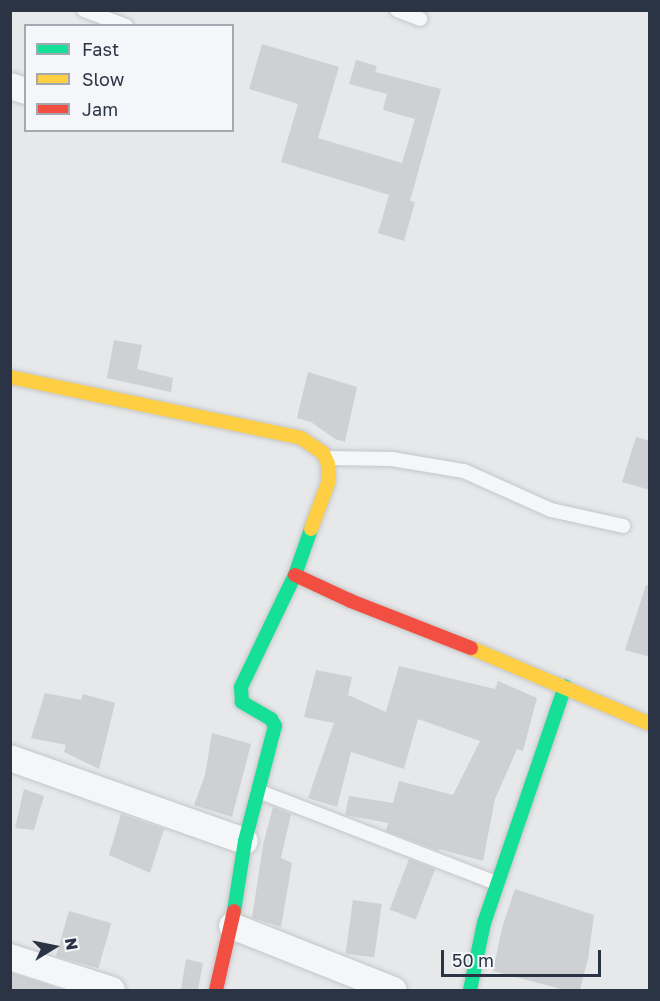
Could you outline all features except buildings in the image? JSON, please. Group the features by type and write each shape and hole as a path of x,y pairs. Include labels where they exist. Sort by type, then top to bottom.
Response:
{"street":[{"path":"10,377 301,438 313,444 325,458 330,474 328,483 295,575 241,687 242,702 271,719 275,726 245,841 232,926 216,990"},
{"path":"295,575 650,724"},
{"path":"470,990 484,923 565,687"},
{"path":"10,758 245,841"},
{"path":"232,926 394,990"},
{"path":"10,957 112,990"}],"lane":[{"path":"84,10 121,24"},
{"path":"397,10 420,19"},
{"path":"325,458 392,459 464,471 551,510 623,526"},
{"path":"258,791 498,883"}],"traffic: fast":[{"path":"234,911 245,841 275,726 271,719 242,702 241,687 295,575 311,529"},
{"path":"470,990 484,923 565,687"}],"traffic: slow":[{"path":"10,377 301,438 323,453 328,464 328,483 311,529"},
{"path":"471,648 650,724"}],"traffic: jam":[{"path":"295,575 351,601 471,648"},
{"path":"216,990 234,911"}]}
